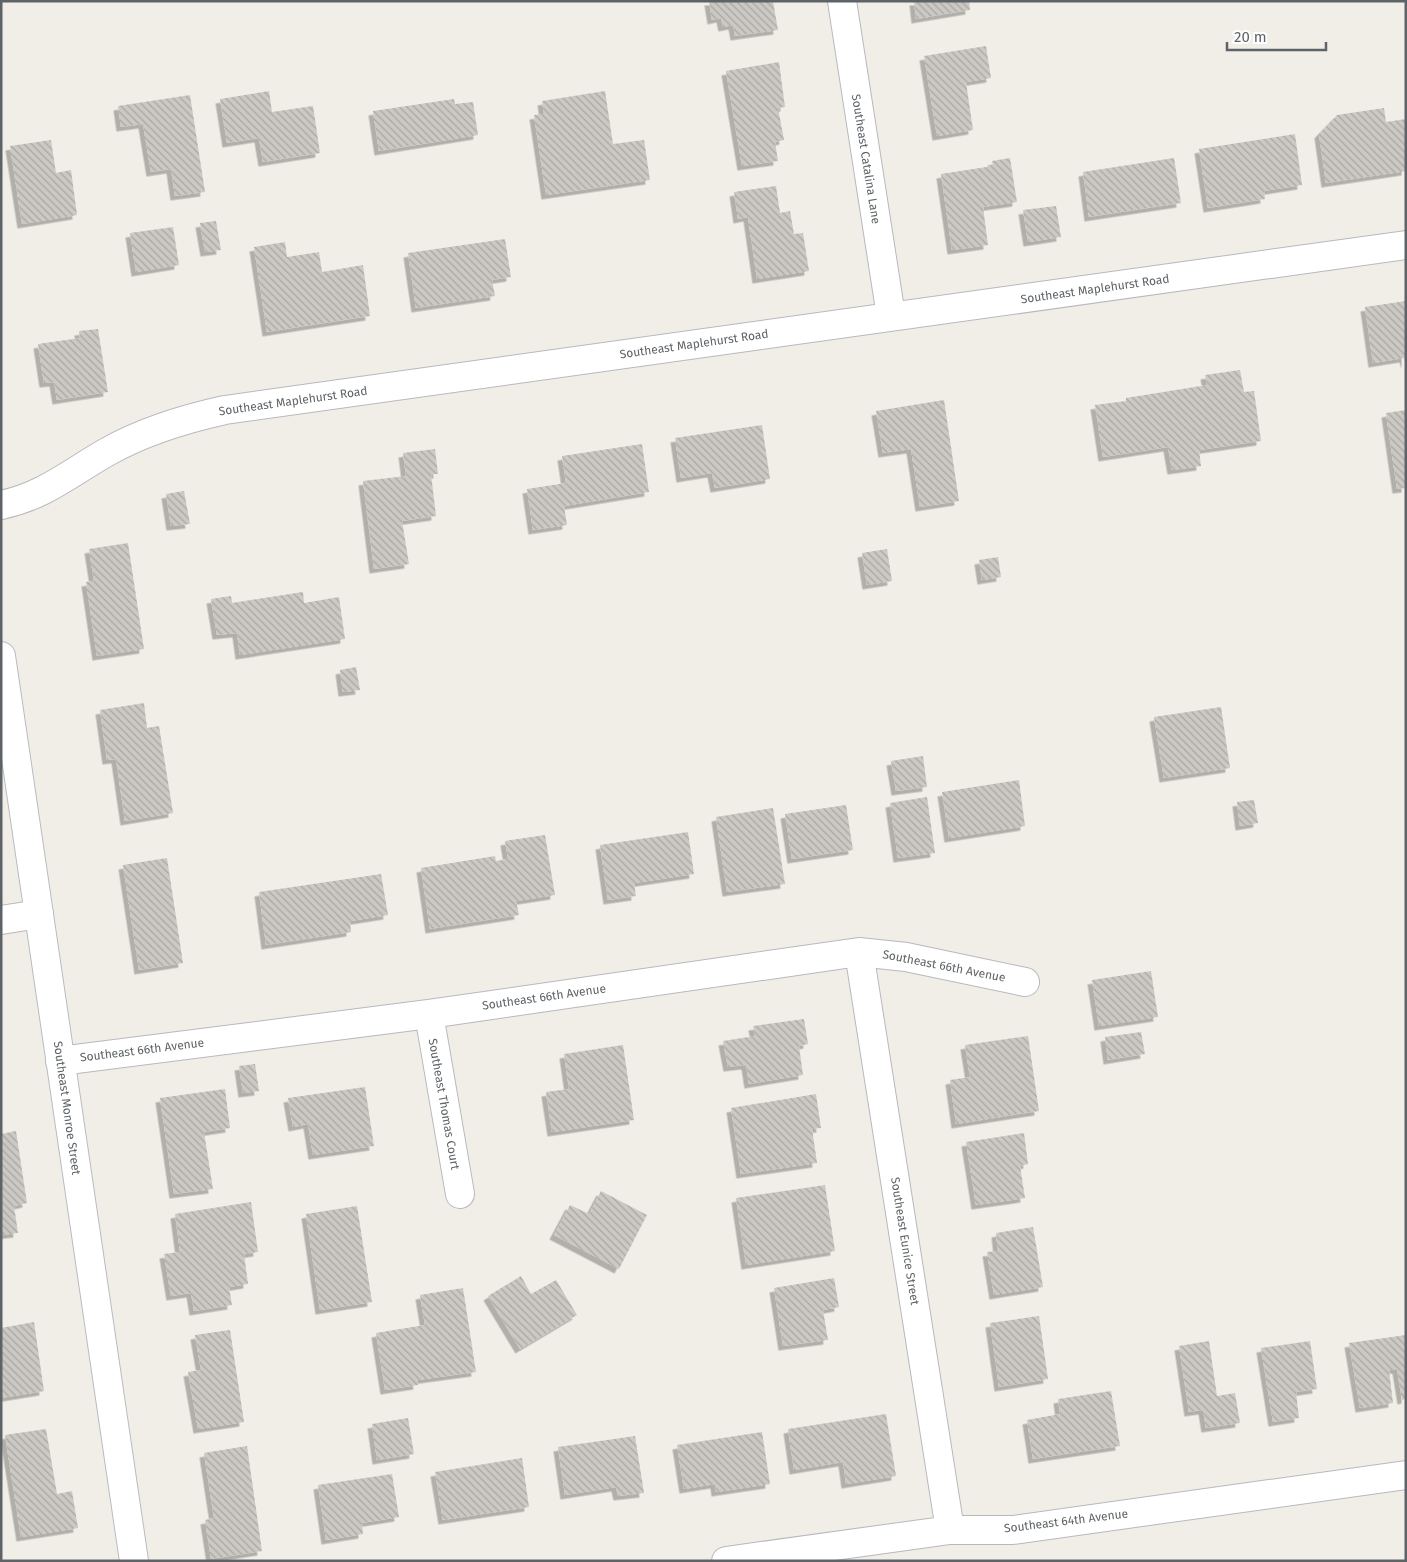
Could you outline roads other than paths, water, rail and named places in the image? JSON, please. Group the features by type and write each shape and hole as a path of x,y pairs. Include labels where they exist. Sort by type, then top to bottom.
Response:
{"street":[{"name":"Southeast Catalina Lane","path":"842,1 891,316"},
{"name":"Southeast Maplehurst Road","path":"1,505 32,497 107,452 158,428 188,418 226,410 1406,245"},
{"name":"Southeast Monroe Street","path":"1,656 134,1561"},
{"path":"1,920 39,914"},
{"name":"Southeast 66th Avenue","path":"60,1061 429,1014 859,952 906,957 1025,982"},
{"name":"Southeast Eunice Street","path":"859,952 950,1530"},
{"name":"Southeast Thomas Court","path":"429,1014 460,1194"},
{"name":"Southeast 64th Avenue","path":"726,1561 950,1530 1013,1530 1406,1475"}]}
